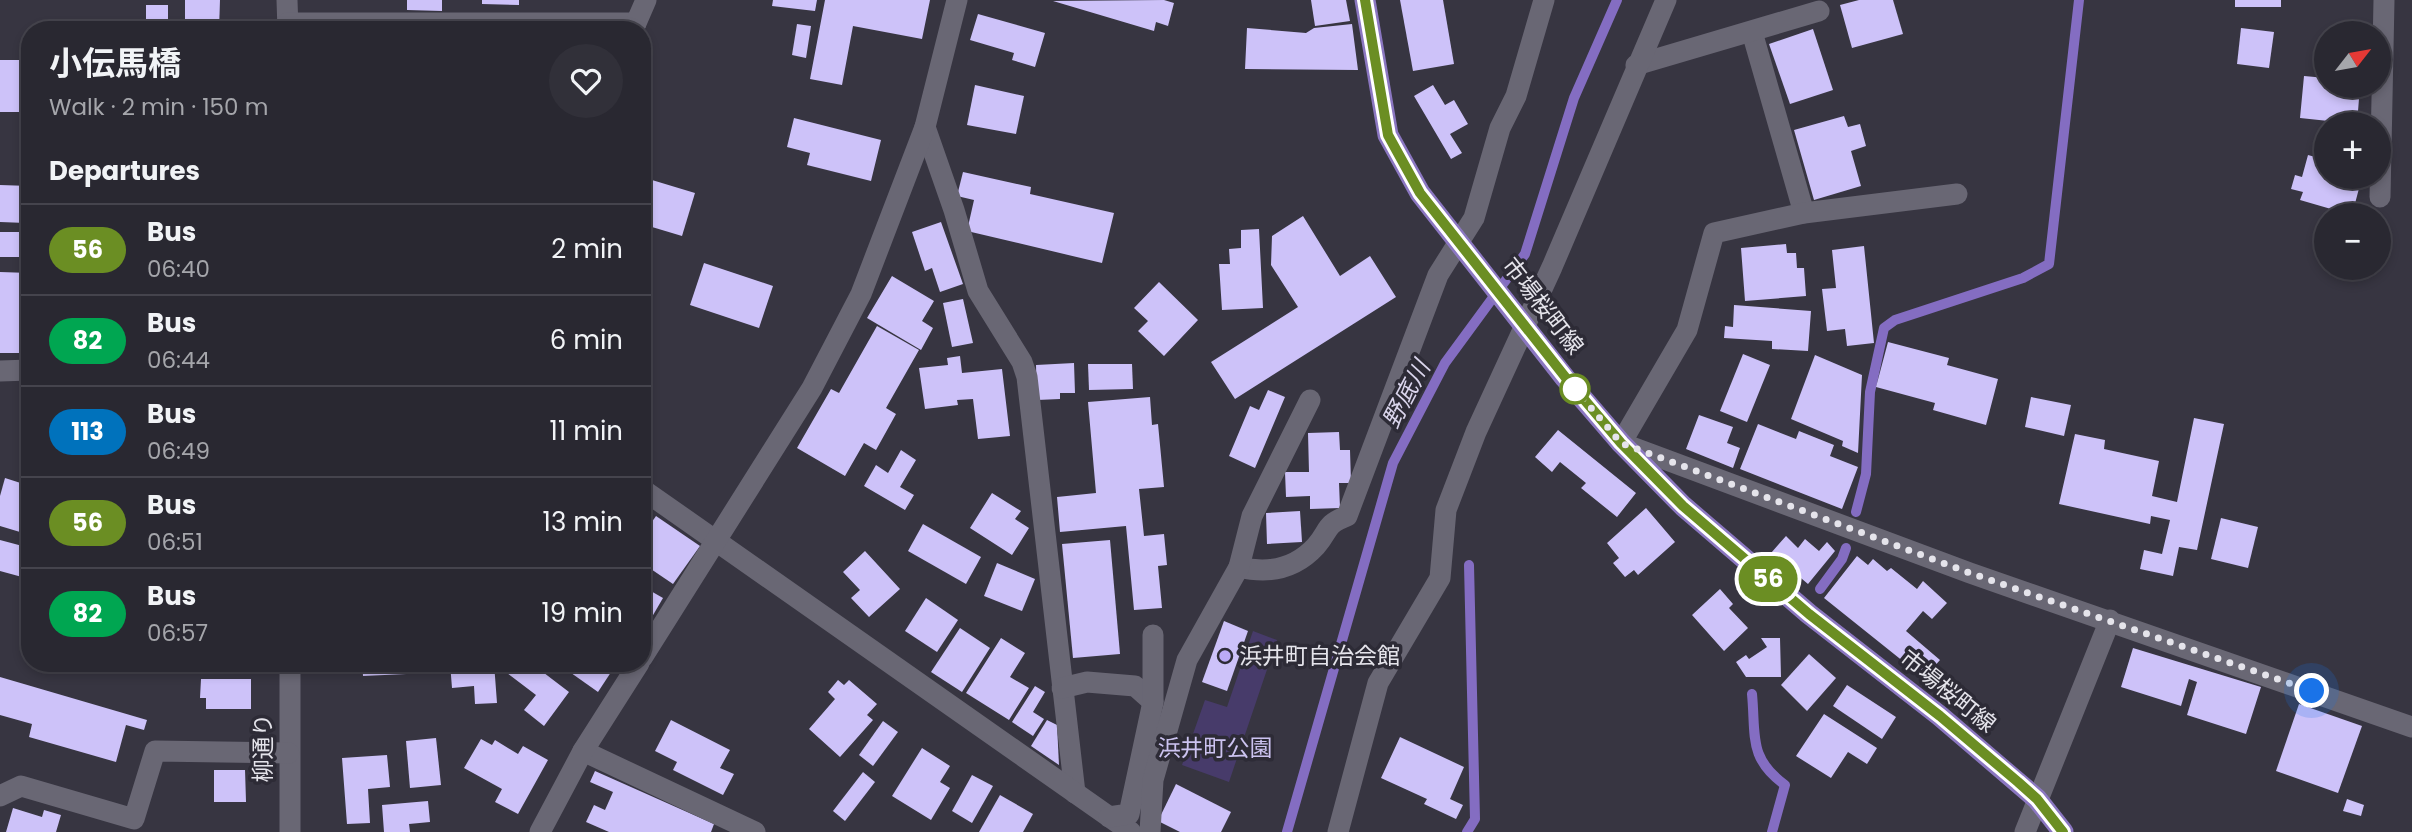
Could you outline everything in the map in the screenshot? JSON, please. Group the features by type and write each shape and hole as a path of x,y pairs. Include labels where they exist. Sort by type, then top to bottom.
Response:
{"main road":[{"name":"市場桜町線","path":"1365,0 1388,135 1420,193 1566,378 1621,443 1683,506 1809,614 1940,716 2037,799 2063,832"}],"street":[{"path":"287,0 287,21"},
{"path":"636,21 646,0"},
{"path":"651,644 811,388 861,294 925,127 957,0"},
{"path":"1239,568 1278,571 1316,546 1329,523 1347,516 1438,275 1474,218 1500,128 1516,96 1544,0"},
{"path":"1338,832 1378,683 1440,578 1446,510 1471,445 1552,267 1666,0"},
{"path":"2380,197 2384,0"},
{"path":"1636,65 1819,11"},
{"path":"1752,32 1798,214"},
{"path":"925,127 978,291 1022,362 1027,377 1075,793"},
{"path":"1957,194 1798,214 1714,233 1687,330 1621,443 1970,573 2412,727"},
{"path":"0,371 21,370"},
{"path":"1150,832 1153,780 1187,660 1239,568 1252,516 1310,400"},
{"path":"651,495 1131,832"},
{"path":"2025,832 2110,620"},
{"path":"1109,817 1129,814 1153,702 1153,635"},
{"name":"柳通り","path":"290,672 290,832"},
{"path":"540,832 583,751 633,672"},
{"path":"1062,688 1087,682 1135,686 1153,702"},
{"path":"0,796 21,786 134,825 155,751 289,752"},
{"path":"583,751 755,832"}],"green space":[{"name":"浜井町公園","path":"1253,631 1277,640 1229,782 1182,765 1205,700 1227,707"}],"building":[{"path":"185,0 220,0 219,21 185,21"},
{"path":"407,0 442,0 442,11 407,10"},
{"path":"482,0 519,0 519,5 482,4"},
{"path":"773,0 817,0 815,11 772,6"},
{"path":"825,0 930,0 922,39 853,26 842,85 810,79"},
{"path":"1164,0 1174,3 1168,26 1156,22 1154,31 1053,1"},
{"path":"1311,0 1346,0 1350,21 1315,26"},
{"path":"1400,0 1443,0 1454,64 1413,71"},
{"path":"1859,0 1893,0 1903,34 1852,48 1840,5"},
{"path":"2235,0 2281,0 2281,7 2235,7"},
{"path":"146,5 168,5 168,21 146,21"},
{"path":"978,14 1045,33 1035,67 1012,60 1014,53 970,40"},
{"path":"797,24 811,26 806,58 792,55"},
{"path":"1352,24 1358,70 1245,69 1247,28 1306,33 1314,28"},
{"path":"2241,28 2274,32 2269,68 2237,64"},
{"path":"1813,29 1833,90 1790,104 1769,44"},
{"path":"0,60 21,60 21,112 0,112"},
{"path":"2304,76 2314,77 2314,98 2359,98 2358,112 2314,112 2314,119 2300,118"},
{"path":"975,85 1024,96 1016,134 967,125"},
{"path":"1433,85 1445,105 1454,100 1468,124 1450,134 1462,153 1451,159 1414,96"},
{"path":"1844,116 1848,127 1860,124 1866,146 1851,151 1861,186 1814,200 1794,130"},
{"path":"794,118 881,140 871,181 807,165 810,153 787,147"},
{"path":"2308,155 2314,157 2314,189 2359,189 2355,203 2314,204 2300,200 2303,192 2291,189 2295,175 2302,177"},
{"path":"963,172 1031,187 1030,194 1114,213 1102,263 967,231 974,200 957,196"},
{"path":"651,180 695,193 682,236 651,227"},
{"path":"0,185 21,186 21,223 0,222"},
{"path":"1303,216 1340,276 1370,256 1396,297 1235,399 1211,362 1298,307 1271,265 1272,236"},
{"path":"941,222 963,284 940,292 932,268 925,271 912,232"},
{"path":"1259,229 1263,308 1222,310 1219,264 1230,264 1229,249 1241,248 1241,230"},
{"path":"0,232 21,232 21,257 0,257"},
{"path":"1786,244 1787,253 1796,253 1797,268 1804,268 1806,296 1745,301 1741,248"},
{"path":"1864,246 1874,343 1847,346 1845,329 1827,331 1822,289 1836,288 1832,250"},
{"path":"704,263 773,286 759,328 690,305"},
{"path":"0,272 21,273 19,353 0,353"},
{"path":"892,276 934,301 922,321 933,328 921,350 867,318"},
{"path":"1159,282 1198,320 1164,356 1138,331 1148,321 1134,308"},
{"path":"963,299 973,343 952,347 943,303"},
{"path":"1734,305 1811,311 1808,351 1772,349 1772,341 1724,338 1725,326 1733,327"},
{"path":"877,326 919,350 886,408 896,414 876,450 864,443 845,476 797,448 831,389 839,393"},
{"path":"1888,342 1949,358 1947,365 1998,379 1986,425 1933,410 1935,403 1876,387"},
{"path":"1743,354 1770,365 1747,422 1720,411"},
{"path":"1815,355 1862,375 1858,453 1842,446 1843,441 1791,419"},
{"path":"960,356 962,373 1002,369 1010,436 978,439 973,399 957,400 958,405 925,409 919,368 948,365 947,358"},
{"path":"1074,363 1075,393 1060,393 1060,399 1037,400 1036,365"},
{"path":"1088,364 1132,364 1133,389 1089,390"},
{"path":"1268,390 1285,397 1255,468 1229,456 1250,406 1259,410"},
{"path":"1150,397 1152,425 1158,424 1164,487 1139,489 1144,536 1164,534 1167,565 1158,566 1162,608 1134,610 1126,526 1060,532 1057,497 1096,493 1088,402"},
{"path":"2031,397 2071,405 2064,436 2025,427"},
{"path":"1699,415 1733,427 1727,443 1740,448 1733,468 1686,449"},
{"path":"2194,418 2224,424 2197,550 2179,547 2173,576 2140,569 2144,550 2162,554 2170,520 2151,516 2150,524 2059,504 2075,434 2105,440 2104,449 2159,461 2152,496 2177,502"},
{"path":"1758,424 1796,439 1799,431 1834,445 1830,456 1858,467 1842,509 1740,469"},
{"path":"1558,430 1636,493 1617,517 1581,488 1586,483 1560,462 1552,472 1535,457"},
{"path":"1339,432 1340,450 1350,450 1351,483 1339,483 1340,508 1310,509 1310,496 1286,497 1285,472 1309,472 1308,433"},
{"path":"901,450 916,460 900,487 914,495 905,510 864,486 876,465 888,473"},
{"path":"5,478 21,483 21,532 0,526 0,496"},
{"path":"992,493 1021,511 1015,519 1029,528 1012,555 970,528"},
{"path":"1646,508 1675,542 1638,575 1634,570 1625,577 1613,563 1619,558 1607,543"},
{"path":"1300,511 1302,542 1267,544 1266,513"},
{"path":"656,516 700,546 673,584 651,569 651,523"},
{"path":"2221,518 2258,527 2248,568 2211,559"},
{"path":"923,524 981,557 966,584 908,551"},
{"path":"1786,536 1798,548 1805,539 1819,551 1827,542 1835,551 1808,584 1771,553"},
{"path":"0,540 21,546 21,577 0,571"},
{"path":"1110,540 1120,654 1073,658 1062,544"},
{"path":"865,551 900,589 869,617 851,598 860,590 843,572"},
{"path":"1857,556 1868,565 1873,559 1887,571 1891,568 1917,589 1923,581 1947,603 1932,619 1923,611 1906,631 1940,660 1924,678 1824,598"},
{"path":"997,563 1035,579 1022,611 984,596"},
{"path":"1720,589 1733,604 1729,608 1748,628 1724,651 1692,615"},
{"path":"651,591 663,598 651,619"},
{"path":"926,598 958,620 937,652 905,631"},
{"name":"浜井町自治会館","path":"1224,621 1248,631 1227,691 1202,682"},
{"path":"960,628 990,648 962,692 931,672"},
{"path":"1001,638 1025,653 1010,677 1029,688 1009,720 966,693"},
{"path":"1761,638 1780,638 1781,677 1746,677 1736,662 1746,655 1749,659 1767,647"},
{"path":"2133,648 2261,687 2246,734 2187,715 2197,682 2189,679 2181,706 2121,687"},
{"path":"1809,654 1836,678 1807,711 1781,685"},
{"path":"363,672 428,673 363,676"},
{"path":"451,672 495,672 497,703 475,704 474,686 452,688"},
{"path":"506,672 543,672 569,692 544,726 524,710 536,695"},
{"path":"570,672 611,672 598,692"},
{"path":"0,677 147,720 144,730 126,725 116,762 29,737 32,724 0,715"},
{"path":"201,679 251,679 251,709 206,709 206,698 200,698"},
{"path":"838,680 844,685 849,680 877,704 867,715 873,720 840,757 809,729 835,699 828,692"},
{"path":"1847,685 1896,717 1882,739 1833,706"},
{"path":"1035,686 1045,692 1033,712 1044,719 1033,736 1012,722"},
{"path":"2299,704 2362,726 2338,793 2276,771"},
{"path":"1824,714 1877,748 1867,764 1848,752 1831,778 1796,756"},
{"path":"671,720 730,750 720,768 734,774 723,795 673,770 677,762 655,751"},
{"path":"1047,720 1057,725 1059,765 1031,746"},
{"path":"883,721 898,732 873,766 859,755"},
{"path":"1400,737 1464,767 1450,799 1463,805 1456,819 1424,804 1427,799 1381,778"},
{"path":"436,738 441,785 410,788 406,741"},
{"path":"481,739 492,745 495,740 518,754 523,746 548,760 518,814 495,802 502,789 464,768"},
{"path":"922,748 950,766 940,782 950,788 931,820 892,796"},
{"path":"387,755 390,787 368,789 370,823 347,824 342,758"},
{"path":"214,770 245,770 246,802 214,802"},
{"path":"595,771 714,824 711,832 609,832 586,822 594,805 605,810 613,792 590,782"},
{"path":"863,772 875,782 845,821 833,811"},
{"path":"972,775 993,786 972,823 952,811"},
{"path":"1176,784 1231,812 1221,832 1180,832 1158,821"},
{"path":"1000,795 1033,814 1023,832 979,832"},
{"path":"2347,799 2364,805 2361,816 2343,811"},
{"path":"428,801 430,822 409,824 410,832 384,832 382,805"},
{"path":"13,808 42,817 44,810 61,815 56,832 6,832"}],"waterway":[{"name":"野底川","path":"1287,832 1393,463 1445,363 1525,254 1574,98 1617,0"},
{"path":"1856,512 1866,474 1870,392 1884,328 1895,320 2023,278 2049,264 2079,0"},
{"path":"1820,589 1842,559 1846,548"},
{"path":"1467,832 1475,819 1469,565"},
{"path":"1752,694 1754,734 1759,755 1773,775 1785,785 1772,832"}],"bus line":[{"name":"56","path":"1365,0 1388,135 1420,193 1566,378 1621,443 1683,506 1809,614 1940,716 2018,782 2037,799 2063,832"}],"place":[{"name":"浜井町自治会館","path":"1225,656"}],"route":[{"path":"1575,389 1621,443 1970,573 2312,691"}]}
